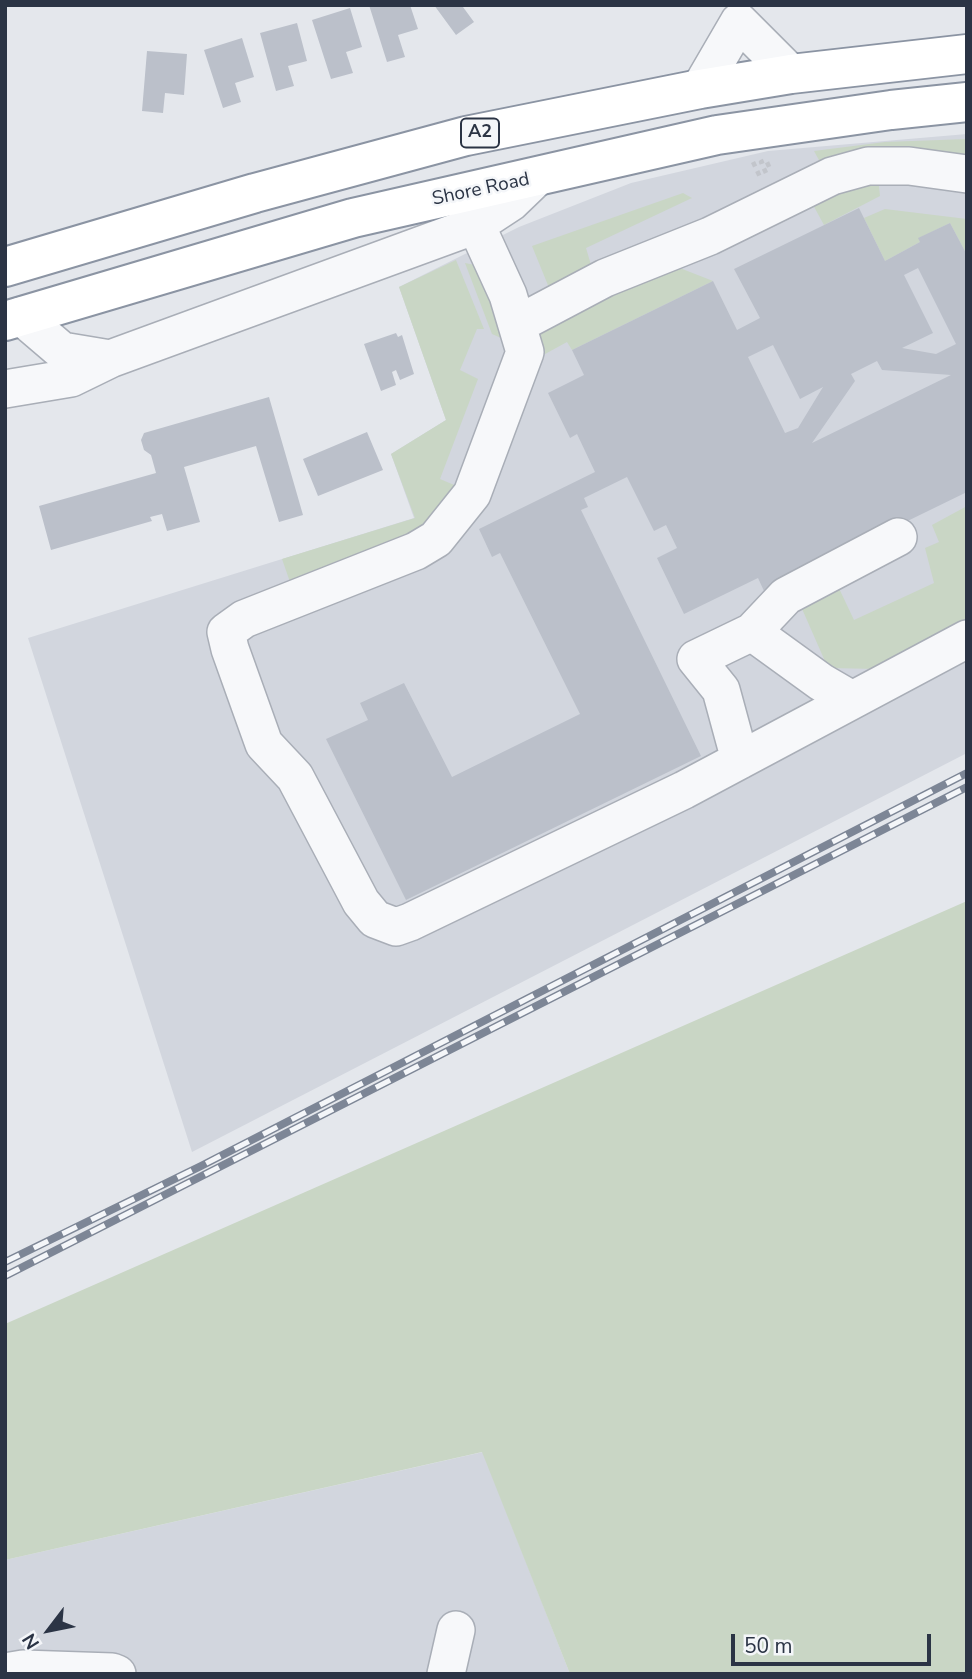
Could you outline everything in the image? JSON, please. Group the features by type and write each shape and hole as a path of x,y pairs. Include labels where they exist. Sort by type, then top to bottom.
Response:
{"highway":[{"name":"A2","path":"5,267 255,193 466,136 700,89 967,54"},
{"name":"Shore Road","path":"23,325 353,218 717,135 967,102"}],"street":[{"path":"700,89 737,14 791,75"},
{"path":"518,324 605,278 710,236 832,176 868,166 909,166 967,174"},
{"path":"8,388 71,377 110,359 476,225 511,202 537,177"},
{"path":"476,225 508,295 525,352 472,494 436,539 415,551 244,619 226,632 264,744 295,777 361,902 375,919 396,926 410,922 570,842 684,790 967,639"},
{"path":"23,325 62,351 110,359"},
{"path":"8,388 29,367 38,352 23,325"},
{"path":"740,760 720,690 696,659 752,632 786,596 898,537"},
{"path":"752,632 821,682 852,700"},
{"path":"446,1674 456,1630"},
{"path":"5,1672 23,1668 117,1674"}],"shaded area":[{"path":"967,134 967,753 192,1152 28,638 414,518 391,454 446,420 399,287 519,227 631,183 768,151"},
{"path":"483,1452 570,1674 5,1674 5,1560"}],"green space":[{"path":"967,139 967,167 825,171 814,151 885,142"},
{"path":"878,177 880,196 824,225 812,203"},
{"path":"683,193 692,198 586,248 591,265 552,295 532,246"},
{"path":"885,209 967,219 967,255 950,223 919,238 920,242 885,261 864,218"},
{"path":"456,260 484,329 477,329 460,370 478,379 440,479 459,487 429,529 290,582 282,559 415,518 391,454 446,420 399,287"},
{"path":"465,263 480,266 510,342 492,334"},
{"path":"667,263 713,281 572,350 567,342 536,359 540,332"},
{"path":"967,506 967,623 878,669 828,668 799,602 836,582 854,620 934,583 925,548 939,542 932,525"},
{"path":"967,901 967,1674 570,1674 482,1452 5,1560 5,1324"}],"building":[{"path":"369,5 410,5 418,29 398,35 405,57 387,62"},
{"path":"434,5 466,5 463,7 474,22 456,35"},
{"path":"350,8 362,47 346,52 353,73 331,79 312,20"},
{"path":"297,23 307,61 288,66 294,86 276,91 260,33"},
{"path":"242,38 254,77 235,83 241,102 223,108 204,50"},
{"path":"147,51 187,54 184,95 165,93 163,113 142,111"},
{"path":"859,208 885,261 920,242 918,238 950,223 967,255 967,492 764,591 758,578 684,614 657,558 677,548 666,525 654,531 627,477 584,498 588,507 581,510 701,756 406,900 326,739 368,720 360,703 404,683 452,777 580,714 500,553 492,557 479,529 595,472 577,434 570,438 548,393 584,375 572,350 713,281 737,330 760,318 734,269","holes":["918,268 956,344 936,354 902,348 933,333 904,275","773,345 800,399 823,387 798,428 785,433 748,357","877,361 882,370 951,375 812,443 855,381 851,374"]},
{"path":"396,333 398,337 402,335 414,374 400,380 396,370 392,372 396,385 381,391 364,344"},
{"path":"269,397 303,515 279,522 256,446 184,467 200,522 167,531 162,514 150,517 152,521 51,550 39,506 156,473 151,455 144,450 141,440 144,433"},
{"path":"367,432 383,470 318,496 303,459"}],"railway":[{"path":"5,1262 201,1166 967,773"},
{"path":"5,1276 967,787"}]}
